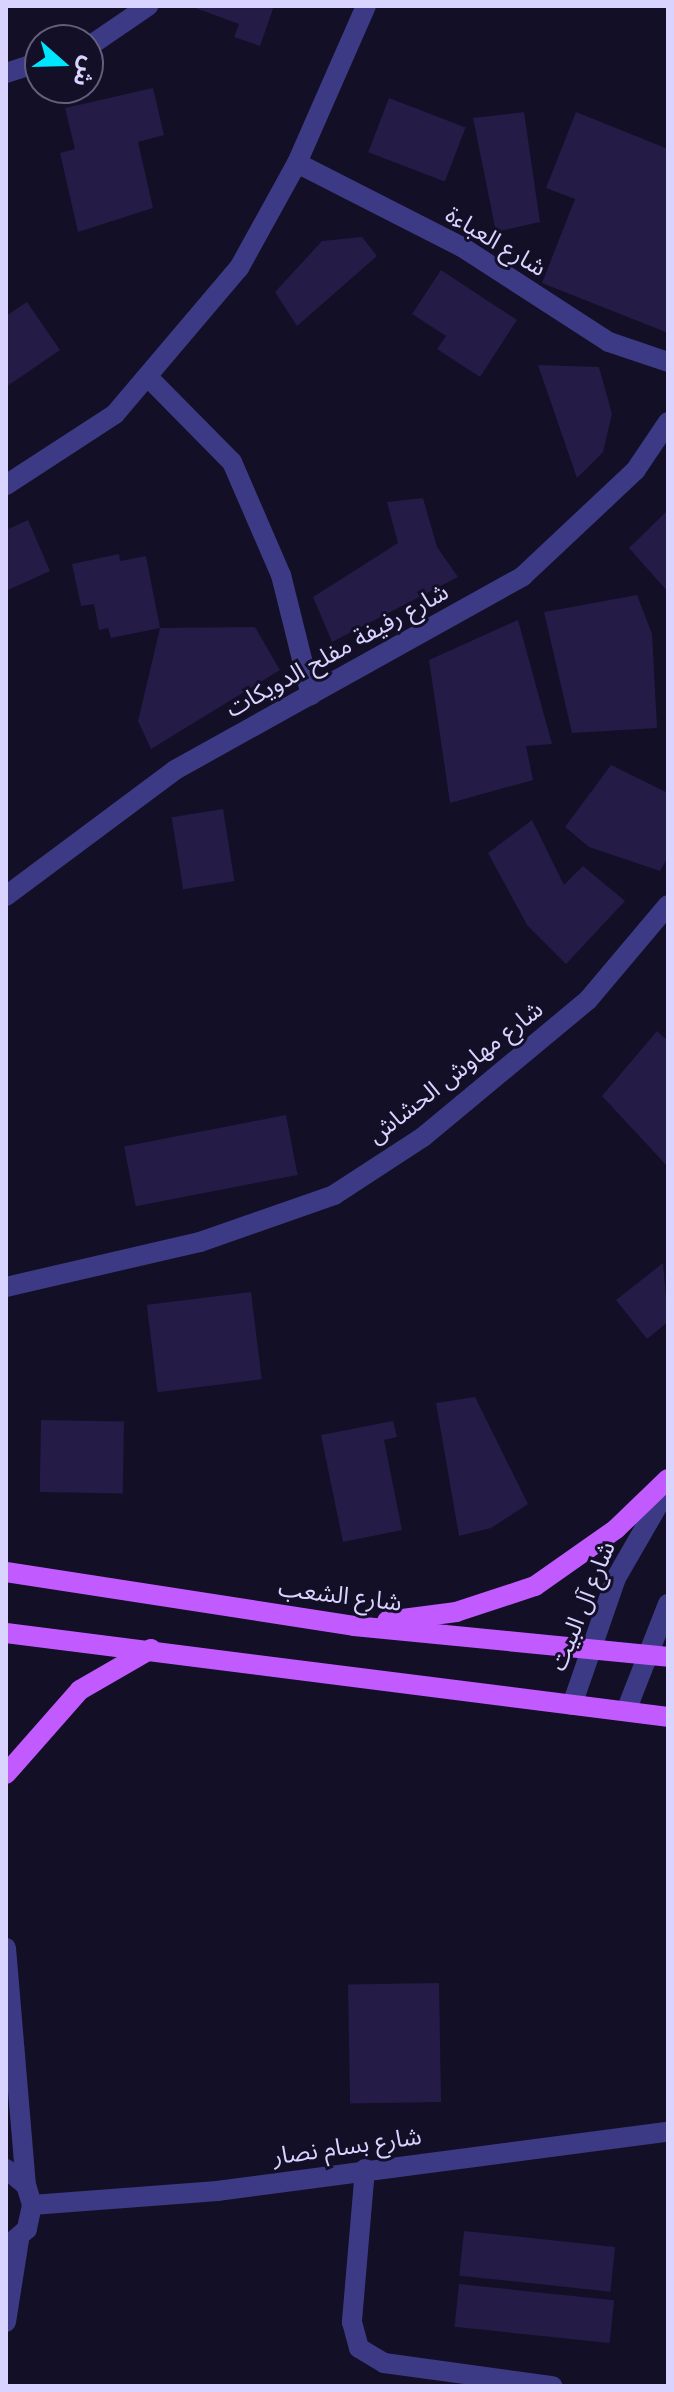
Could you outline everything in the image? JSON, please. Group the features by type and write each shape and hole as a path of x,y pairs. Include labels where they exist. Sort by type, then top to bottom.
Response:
{"main road":[{"path":"354,1626 456,1612 535,1586 616,1529 668,1479"},
{"name":"شارع الشعب","path":"6,1572 354,1626 668,1657"},
{"path":"6,1633 668,1717"},
{"path":"6,1774 71,1697 151,1649"}],"street":[{"path":"104,36 148,6"},
{"path":"6,485 91,432 151,380 239,268 297,163 366,6"},
{"name":"شارع العباءة","path":"297,163 462,247 609,342 668,362"},
{"path":"151,380 232,462 281,575 311,695"},
{"name":"شارع رفيفة مفلح الدويكات","path":"6,896 175,770 523,576 635,471 668,422"},
{"name":"شارع مهاوش الحشاش","path":"6,1287 200,1242 334,1195 423,1137 588,1000 668,905"},
{"name":"شارع آل البيت","path":"572,1705 616,1578 668,1488"},
{"path":"626,1711 645,1654 668,1604"},
{"path":"6,1948 7,2002 26,2185 32,2205 12,2243 6,2322"},
{"name":"شارع بسام نصار","path":"32,2205 668,2132"},
{"path":"6,2169 26,2185"},
{"path":"365,2169 352,2322 359,2348 384,2363 552,2386"}],"building":[{"path":"190,6 274,6 260,46 234,37 239,24"},
{"path":"153,88 164,135 138,142 153,208 78,232 60,153 75,149 65,108 104,104 104,99"},
{"path":"389,98 466,127 445,182 368,152"},
{"path":"524,112 540,222 496,232 473,118"},
{"path":"576,112 668,149 668,333 542,283 575,199 546,188"},
{"path":"362,237 377,256 297,326 275,292 322,241"},
{"path":"441,270 517,320 480,377 437,349 446,336 412,314"},
{"path":"27,302 60,350 6,387 6,316"},
{"path":"538,365 599,367 612,414 603,452 577,478"},
{"path":"423,498 437,547 458,577 332,642 313,597 398,543 387,502"},
{"path":"668,510 668,592 629,548"},
{"path":"28,520 50,571 6,591 6,530"},
{"path":"119,554 120,561 146,556 160,628 111,638 108,628 99,630 94,604 81,606 72,564"},
{"path":"637,595 652,634 657,728 572,733 544,612"},
{"path":"518,620 552,744 526,746 533,780 450,803 429,660"},
{"path":"255,627 280,670 151,749 138,721 160,628"},
{"path":"611,765 668,793 668,857 660,871 589,847 565,827"},
{"path":"223,809 234,881 183,889 172,817"},
{"path":"532,820 564,885 583,866 625,901 566,964 527,925 488,853"},
{"path":"657,1031 668,1041 668,1167 602,1096"},
{"path":"286,1115 298,1175 136,1206 124,1146"},
{"path":"663,1263 668,1322 647,1339 616,1300"},
{"path":"251,1292 262,1379 158,1392 147,1305"},
{"path":"475,1397 528,1504 491,1528 459,1536 436,1403"},
{"path":"41,1420 124,1421 123,1493 40,1492"},
{"path":"393,1421 397,1437 384,1440 402,1530 343,1542 321,1435"},
{"path":"439,1983 441,2102 350,2104 348,1985"},
{"path":"464,2231 615,2247 610,2292 459,2276"},
{"path":"459,2284 614,2300 610,2343 455,2327"}]}
